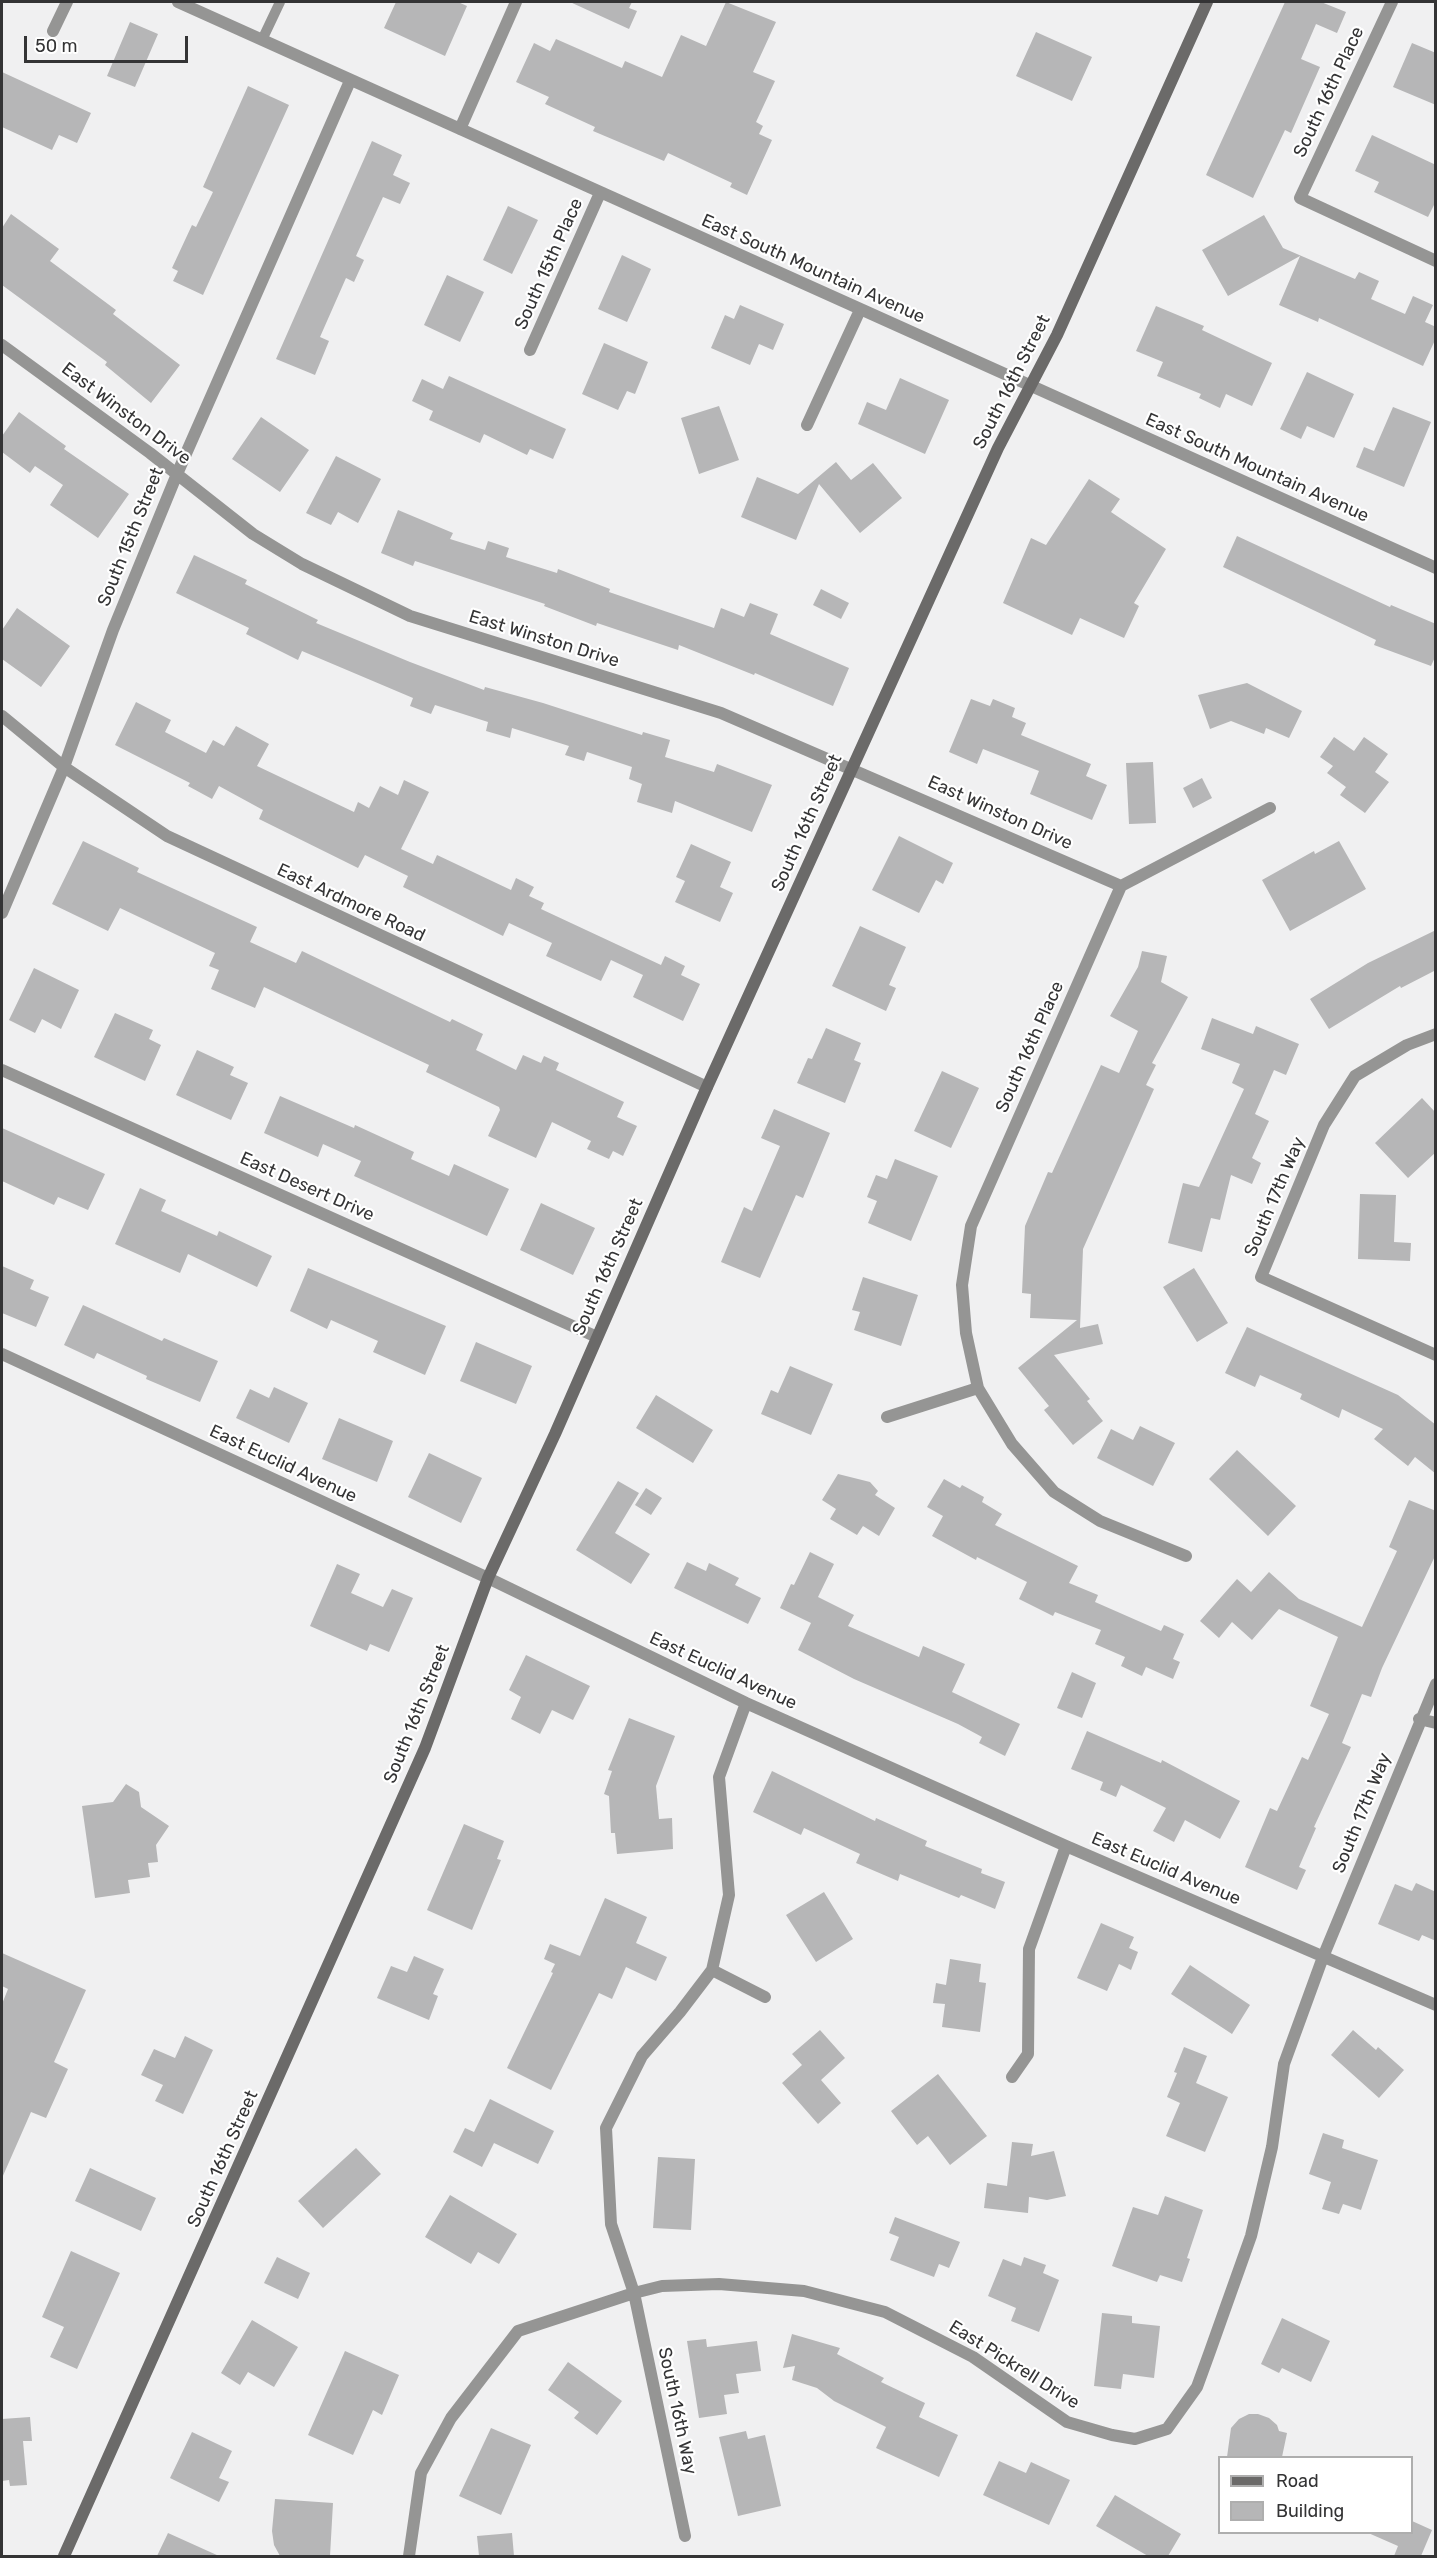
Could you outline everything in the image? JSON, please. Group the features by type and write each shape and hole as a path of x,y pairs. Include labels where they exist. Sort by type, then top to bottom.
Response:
{"main road":[{"name":"South 16th Street","path":"64,2556 425,1748 488,1578 707,1087 998,448 1057,335 1207,2"}],"street":[{"path":"53,31 67,2"},
{"name":"East South Mountain Avenue","path":"178,2 1436,568"},
{"path":"460,129 516,2"},
{"name":"South 16th Place","path":"1392,2 1300,198 1436,261"},
{"name":"South 15th Street","path":"2,914 64,766 113,630 177,474 350,81"},
{"name":"South 15th Place","path":"530,350 600,193"},
{"path":"807,425 860,310"},
{"name":"East Winston Drive","path":"2,345 177,474 253,534 302,564 410,616 721,713 1121,886"},
{"name":"East Ardmore Road","path":"2,716 64,766 166,836 707,1087"},
{"path":"1121,886 1270,808"},
{"name":"South 16th Place","path":"1121,886 971,1226 962,1285 966,1333 978,1388 1012,1444 1054,1492 1100,1521 1186,1556"},
{"name":"South 17th Way","path":"1436,1034 1407,1045 1355,1076 1324,1125 1261,1277 1436,1355"},
{"name":"East Desert Drive","path":"2,1070 597,1337"},
{"name":"East Euclid Avenue","path":"2,1354 488,1578 746,1703 1066,1846 1436,2005"},
{"path":"887,1417 978,1388"},
{"name":"South 17th Way","path":"1323,1957 1419,1719 1436,1684"},
{"path":"409,2556 421,2473 451,2418 518,2331 634,2293 611,2224 606,2128 642,2056 712,1970 729,1895 719,1776 746,1703"},
{"path":"1419,1719 1436,1724"},
{"path":"1012,2077 1028,2054 1029,1949 1066,1846"},
{"name":"East Pickrell Drive","path":"634,2293 662,2286 720,2284 804,2291 885,2312 973,2357 1067,2422 1135,2439 1167,2429 1197,2387 1251,2236 1272,2147 1284,2064 1323,1957"},
{"path":"712,1970 765,1997"},
{"name":"South 16th Way","path":"634,2293 685,2536"}],"lane":[{"path":"262,40 280,2"}],"building":[{"path":"396,2 458,2 467,6 445,56 384,28"},
{"path":"570,2 632,2 629,8 637,11 629,29"},
{"path":"726,2 776,22 753,72 775,81 756,122 763,126 759,134 772,140 747,195 730,187 732,183 668,153 664,161 593,131 595,127 545,104 549,97 516,82 534,43 550,51 556,39 622,68 625,61 662,77 681,35 706,46"},
{"path":"1285,2 1321,2 1346,12 1337,33 1316,24 1301,59 1320,67 1291,133 1285,130 1253,198 1206,175"},
{"path":"130,22 158,34 135,87 107,76"},
{"path":"1036,32 1092,57 1072,101 1016,76"},
{"path":"1412,43 1436,53 1436,105 1393,87"},
{"path":"2,72 91,113 77,143 59,135 52,150 2,127"},
{"path":"248,86 289,105 203,295 173,281 178,271 172,268 192,225 196,227 213,192 203,187"},
{"path":"1372,135 1436,165 1436,201 1428,217 1374,192 1379,182 1355,171"},
{"path":"372,141 402,155 393,175 410,183 400,204 383,197 356,256 364,260 354,282 346,278 320,337 329,341 315,375 276,359"},
{"path":"508,206 538,220 512,274 483,260"},
{"path":"11,214 59,249 50,261 116,310 113,314 180,365 151,403 105,365 107,362 2,285 2,228"},
{"path":"1264,215 1283,248 1355,279 1359,272 1379,281 1371,299 1405,314 1413,296 1433,305 1425,322 1436,327 1436,338 1423,366 1319,318 1318,322 1279,305 1300,256 1228,296 1202,250"},
{"path":"622,255 651,269 627,322 598,309"},
{"path":"447,275 484,292 460,342 424,325"},
{"path":"740,305 784,324 773,350 759,344 750,365 711,348 725,315 734,319"},
{"path":"1156,306 1204,326 1202,330 1272,363 1252,406 1226,394 1220,408 1199,398 1201,394 1157,376 1163,362 1136,351"},
{"path":"604,343 648,362 635,394 627,391 618,410 582,394"},
{"path":"1307,372 1354,394 1334,438 1307,426 1301,439 1280,429"},
{"path":"449,376 566,429 553,459 530,449 527,455 484,434 480,443 429,420 433,411 412,401 422,379 443,389"},
{"path":"900,378 949,400 925,454 858,424 867,402 886,410"},
{"path":"719,406 739,460 699,474 681,418"},
{"path":"1393,407 1431,422 1404,487 1356,467 1364,447 1374,451"},
{"path":"19,412 66,446 64,449 129,494 98,538 50,505 63,485 35,466 30,473 2,452 2,436"},
{"path":"261,417 309,450 280,492 232,459"},
{"path":"336,456 381,479 358,523 338,512 331,525 306,513"},
{"path":"836,462 851,480 873,463 902,498 860,533 819,484 796,540 741,517 757,477 798,494"},
{"path":"1089,479 1120,499 1111,512 1166,549 1134,603 1139,606 1124,638 1080,618 1072,635 1003,603 1031,538 1046,545"},
{"path":"398,510 453,533 450,539 485,550 488,541 509,548 506,557 557,573 558,569 610,589 609,592 714,628 721,608 744,617 750,603 778,614 770,634 849,668 833,706 755,673 754,675 679,645 678,650 597,623 596,626 544,606 545,604 415,561 413,566 381,553"},
{"path":"1237,536 1390,607 1391,605 1436,624 1436,655 1431,666 1374,645 1376,640 1223,567"},
{"path":"194,555 247,580 245,584 318,620 316,623 410,662 484,690 485,687 642,735 643,732 670,740 665,757 714,772 717,764 772,785 752,832 675,801 672,813 637,802 642,784 629,779 632,767 587,752 584,761 565,755 569,746 512,728 510,738 486,731 488,722 435,705 431,714 410,706 413,698 302,651 298,660 246,634 249,628 176,593"},
{"path":"821,589 849,603 841,619 813,605"},
{"path":"17,608 70,646 41,687 2,659 2,630"},
{"path":"1247,683 1302,711 1289,738 1266,728 1264,734 1231,721 1210,729 1198,695"},
{"path":"971,699 990,706 993,699 1015,708 1012,717 1026,723 1021,735 1091,764 1086,776 1107,785 1092,820 1030,794 1039,771 983,749 977,764 949,752"},
{"path":"136,702 171,720 165,732 206,753 213,740 224,746 236,726 269,744 257,766 354,812 358,802 369,808 380,786 398,795 404,780 429,792 401,849 433,864 437,855 511,890 516,878 534,887 529,896 544,903 541,909 661,965 665,956 685,966 681,975 700,984 683,1021 633,997 643,975 611,960 601,981 546,956 552,943 509,923 503,936 403,887 408,876 365,855 358,868 259,819 263,810 219,786 212,799 188,786 190,783 115,745"},
{"path":"1334,737 1354,751 1364,737 1388,754 1375,772 1389,782 1365,813 1340,795 1346,787 1327,773 1333,766 1320,757"},
{"path":"1153,762 1156,823 1129,824 1126,763"},
{"path":"1202,778 1212,798 1193,808 1183,788"},
{"path":"899,836 953,863 943,884 936,880 919,913 872,890"},
{"path":"83,841 139,868 137,872 257,927 250,942 296,963 302,951 450,1022 452,1019 483,1034 476,1050 516,1070 523,1055 541,1063 544,1056 559,1063 556,1070 624,1102 617,1117 637,1126 623,1156 613,1151 609,1159 587,1149 591,1141 552,1122 536,1158 488,1136 500,1110 499,1107 426,1072 429,1065 264,987 255,1008 211,989 219,970 209,966 215,953 120,908 108,931 52,904"},
{"path":"1339,841 1366,889 1290,931 1262,880 1314,851 1315,854"},
{"path":"691,844 731,862 720,887 733,893 720,922 675,902 685,881 676,877"},
{"path":"860,926 906,947 889,985 896,988 886,1011 832,986"},
{"path":"1436,930 1436,970 1401,988 1400,986 1329,1029 1310,999 1368,963"},
{"path":"1142,951 1167,956 1161,982 1188,997 1152,1063 1156,1065 1146,1085 1154,1089 1083,1249 1080,1328 1098,1324 1103,1344 1054,1355 1090,1399 1087,1401 1103,1421 1073,1445 1044,1410 1049,1406 1018,1368 1077,1320 1030,1318 1031,1294 1022,1293 1025,1226 1048,1172 1052,1173 1101,1065 1119,1073 1138,1031 1110,1016 1138,967"},
{"path":"34,968 79,990 61,1029 42,1019 35,1033 9,1020"},
{"path":"115,1013 153,1030 149,1039 161,1045 145,1081 94,1057"},
{"path":"1212,1018 1253,1034 1256,1026 1299,1044 1286,1075 1274,1070 1255,1114 1269,1121 1252,1158 1261,1163 1252,1184 1231,1175 1220,1220 1211,1218 1202,1252 1168,1243 1183,1183 1199,1187 1244,1089 1232,1083 1240,1064 1201,1049"},
{"path":"826,1028 861,1043 854,1060 861,1063 845,1103 797,1083 808,1058 812,1059"},
{"path":"197,1050 234,1067 230,1075 248,1083 231,1120 176,1095"},
{"path":"942,1071 979,1088 951,1148 914,1131"},
{"path":"280,1096 354,1128 355,1125 414,1152 411,1159 449,1176 454,1164 509,1189 487,1236 354,1176 361,1161 323,1144 318,1157 264,1133"},
{"path":"1422,1098 1436,1113 1436,1152 1408,1178 1375,1143"},
{"path":"774,1109 830,1133 803,1198 796,1195 760,1278 721,1262 744,1207 752,1211 780,1146 761,1138"},
{"path":"2,1128 105,1174 88,1210 58,1197 54,1205 2,1181"},
{"path":"895,1159 938,1176 911,1241 868,1223 877,1201 867,1197 876,1175 887,1179"},
{"path":"140,1188 166,1200 161,1211 217,1236 219,1231 272,1256 257,1287 188,1254 180,1273 115,1244"},
{"path":"1360,1194 1396,1195 1394,1242 1411,1243 1410,1261 1358,1259"},
{"path":"541,1203 595,1228 573,1275 520,1250"},
{"path":"2,1266 34,1280 30,1289 49,1297 36,1327 2,1313"},
{"path":"308,1268 446,1326 425,1375 373,1352 378,1341 331,1320 327,1329 290,1311"},
{"path":"1194,1268 1228,1323 1197,1342 1163,1287"},
{"path":"863,1277 918,1295 901,1346 854,1330 860,1312 852,1310"},
{"path":"83,1305 162,1341 164,1338 218,1361 200,1402 146,1379 147,1376 97,1353 94,1359 64,1345"},
{"path":"1247,1327 1398,1395 1436,1425 1436,1474 1415,1457 1408,1466 1374,1439 1383,1429 1342,1409 1339,1418 1300,1399 1302,1394 1260,1375 1255,1387 1225,1373"},
{"path":"476,1342 532,1366 516,1404 460,1381"},
{"path":"790,1366 833,1384 811,1435 761,1414 771,1390 778,1393"},
{"path":"274,1387 308,1403 289,1443 236,1418 250,1389 269,1398"},
{"path":"656,1395 713,1430 693,1463 636,1428"},
{"path":"339,1418 393,1441 377,1482 322,1459"},
{"path":"1140,1426 1175,1443 1153,1486 1097,1458 1111,1429 1133,1440"},
{"path":"1237,1450 1296,1506 1268,1536 1209,1479"},
{"path":"429,1453 482,1478 461,1523 408,1497"},
{"path":"838,1474 870,1482 878,1491 875,1495 895,1508 879,1536 863,1526 857,1535 830,1519 836,1509 822,1500"},
{"path":"944,1479 960,1488 962,1485 984,1497 982,1502 1002,1514 995,1525 1078,1566 1069,1583 1098,1595 1095,1602 1161,1631 1164,1625 1184,1634 1173,1659 1180,1662 1173,1679 1146,1667 1142,1676 1121,1666 1125,1657 1095,1644 1101,1630 1055,1612 1053,1616 1019,1599 1027,1582 977,1557 976,1560 932,1536 943,1516 927,1507"},
{"path":"618,1481 639,1493 615,1533 650,1554 631,1584 576,1550"},
{"path":"646,1488 662,1498 651,1515 635,1505"},
{"path":"1409,1500 1436,1511 1436,1554 1382,1668 1371,1697 1362,1694 1342,1743 1351,1747 1314,1827 1316,1828 1299,1867 1306,1870 1297,1890 1245,1867 1270,1808 1277,1811 1302,1757 1308,1760 1329,1714 1310,1706 1338,1637 1279,1609 1252,1640 1232,1622 1219,1638 1200,1621 1237,1579 1251,1592 1269,1572 1299,1599 1362,1627 1397,1551 1389,1547"},
{"path":"810,1552 834,1564 818,1597 854,1615 848,1626 919,1657 923,1646 965,1664 952,1692 1020,1724 1005,1756 979,1743 982,1737 958,1724 854,1679 798,1650 811,1623 780,1608"},
{"path":"687,1562 706,1571 709,1563 739,1578 735,1585 761,1598 748,1624 674,1588"},
{"path":"337,1564 360,1574 351,1593 383,1607 392,1589 413,1598 389,1652 370,1644 367,1651 310,1626"},
{"path":"526,1655 590,1686 573,1720 552,1710 540,1734 511,1719 521,1697 509,1690"},
{"path":"1072,1672 1096,1683 1082,1718 1057,1708"},
{"path":"629,1718 675,1736 656,1786 659,1819 672,1818 673,1849 617,1854 615,1833 611,1833 609,1796 604,1794 612,1771 608,1770"},
{"path":"1087,1731 1161,1763 1162,1760 1240,1801 1220,1839 1185,1820 1174,1842 1153,1831 1166,1808 1121,1785 1116,1797 1100,1790 1103,1782 1071,1769"},
{"path":"772,1771 875,1821 876,1818 927,1841 925,1846 982,1869 981,1873 1005,1882 995,1909 961,1895 959,1898 900,1874 898,1881 856,1863 860,1854 804,1828 801,1835 753,1812"},
{"path":"126,1784 139,1792 141,1807 169,1826 156,1845 158,1862 148,1863 150,1877 128,1880 130,1893 95,1898 82,1806 113,1802"},
{"path":"464,1824 504,1841 497,1859 501,1860 472,1930 427,1910"},
{"path":"1416,1883 1436,1892 1436,1941 1422,1935 1419,1941 1378,1924 1395,1884 1412,1891"},
{"path":"824,1892 853,1939 816,1962 786,1915"},
{"path":"605,1898 647,1917 636,1943 667,1957 656,1981 626,1967 612,1999 599,1993 551,2090 507,2068 553,1973 551,1972 555,1964 544,1959 550,1944 580,1956"},
{"path":"1101,1923 1134,1937 1129,1948 1138,1952 1131,1970 1119,1964 1107,1991 1077,1978"},
{"path":"2,1953 86,1990 54,2062 68,2069 46,2118 31,2112 2,2178 2,2004 8,1989 2,1986"},
{"path":"414,1956 444,1969 433,1994 438,1996 429,2020 377,1998 391,1966 407,1972"},
{"path":"950,1959 981,1964 979,1982 986,1983 980,2032 942,2027 945,2004 933,2003 936,1983 946,1985"},
{"path":"1190,1965 1250,2005 1232,2034 1171,1994"},
{"path":"820,2030 845,2058 821,2080 841,2103 818,2124 782,2083 802,2065 792,2054"},
{"path":"1353,2030 1376,2050 1378,2047 1404,2070 1379,2098 1331,2055"},
{"path":"185,2036 213,2050 183,2114 155,2101 163,2085 141,2075 154,2049 175,2058"},
{"path":"1184,2047 1207,2056 1196,2083 1228,2097 1205,2152 1166,2136 1180,2103 1167,2097"},
{"path":"938,2074 987,2136 950,2165 928,2136 917,2145 891,2111"},
{"path":"490,2099 554,2131 538,2164 494,2143 482,2167 453,2152 465,2128 474,2132"},
{"path":"1323,2133 1344,2140 1342,2148 1378,2160 1361,2210 1343,2204 1339,2214 1322,2209 1331,2182 1309,2174"},
{"path":"1012,2142 1033,2144 1031,2156 1054,2151 1066,2196 1047,2200 1029,2197 1028,2213 984,2208 987,2183 1007,2186"},
{"path":"356,2148 381,2174 323,2228 298,2201"},
{"path":"658,2157 695,2159 691,2230 653,2228"},
{"path":"90,2168 156,2198 141,2231 75,2201"},
{"path":"450,2195 517,2234 499,2264 478,2252 471,2264 425,2237"},
{"path":"1165,2196 1203,2210 1187,2258 1190,2259 1182,2282 1160,2275 1157,2282 1112,2266 1133,2207 1158,2215"},
{"path":"895,2217 960,2242 949,2268 939,2264 934,2277 890,2260 899,2237 889,2233"},
{"path":"71,2251 120,2273 77,2369 50,2357 64,2327 42,2317"},
{"path":"277,2257 310,2273 298,2299 264,2283"},
{"path":"1024,2257 1046,2265 1043,2273 1059,2280 1039,2332 1011,2321 1016,2308 988,2296 1003,2259 1021,2266"},
{"path":"1102,2313 1132,2316 1132,2323 1160,2326 1154,2378 1123,2374 1121,2389 1094,2386"},
{"path":"1282,2318 1330,2341 1311,2382 1282,2368 1279,2373 1261,2364"},
{"path":"252,2320 298,2347 274,2387 248,2372 240,2385 221,2373"},
{"path":"792,2334 840,2348 837,2354 884,2378 881,2382 925,2403 919,2417 958,2435 939,2477 876,2448 886,2427 834,2401 817,2388 792,2380 795,2366 783,2368"},
{"path":"706,2339 707,2347 757,2341 761,2371 736,2374 739,2393 724,2395 727,2414 699,2418 687,2341"},
{"path":"345,2351 399,2375 382,2415 373,2410 353,2455 308,2435"},
{"path":"568,2362 622,2401 597,2435 574,2418 579,2412 548,2390"},
{"path":"1249,2414 1258,2414 1269,2418 1277,2425 1279,2431 1287,2433 1282,2456 1227,2456 1231,2428 1239,2419"},
{"path":"30,2417 32,2441 23,2441 27,2485 10,2486 9,2480 2,2481 2,2419"},
{"path":"491,2428 531,2445 501,2515 459,2496"},
{"path":"746,2431 748,2439 765,2435 781,2506 738,2516 719,2437"},
{"path":"192,2432 232,2451 219,2478 229,2482 219,2502 170,2478"},
{"path":"999,2461 1026,2473 1031,2462 1070,2480 1049,2525 983,2495"},
{"path":"1115,2495 1181,2534 1168,2556 1148,2556 1096,2526"},
{"path":"275,2499 333,2503 330,2556 280,2556 274,2545 272,2531"},
{"path":"1413,2521 1432,2530 1421,2556 1394,2556 1398,2546 1371,2534 1413,2534"},
{"path":"168,2533 219,2556 157,2556"},
{"path":"512,2533 514,2556 479,2556 477,2536"}]}
